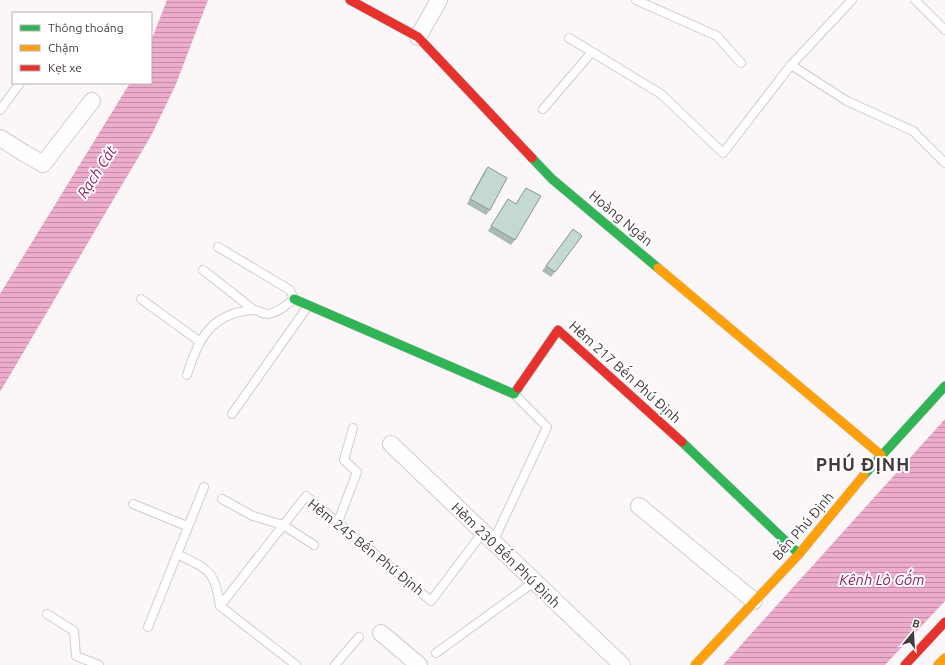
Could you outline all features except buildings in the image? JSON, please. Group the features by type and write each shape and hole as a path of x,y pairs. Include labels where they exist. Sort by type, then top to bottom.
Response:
{"street":[{"name":"Hoàng Ngân","path":"350,0 418,37 552,179 882,455"},
{"path":"418,37 439,0"},
{"path":"0,138 24,154 43,164 92,101"},
{"path":"294,299 514,394"},
{"name":"Hẻm 217 Bến Phú Định","path":"514,394 558,330 715,472 799,554"},
{"name":"Bến Phú Định","path":"695,665 799,554 882,455 945,386"},
{"name":"Hẻm 230 Bến Phú Định","path":"391,444 622,665"},
{"path":"639,506 754,601"},
{"path":"905,665 945,622"},
{"path":"381,633 419,665"},
{"path":"938,665 945,658"}],"lane":[{"path":"636,0 717,36 741,63"},
{"path":"569,38 661,94 723,153 792,65 852,0"},
{"path":"916,0 945,30"},
{"path":"543,109 592,52"},
{"path":"792,65 847,101 913,131 945,163"},
{"path":"0,110 19,84"},
{"path":"203,270 254,310 268,314 279,311 294,299 290,290 218,247"},
{"path":"142,299 199,342"},
{"path":"232,414 309,305"},
{"path":"187,375 199,342 208,328 222,317 254,310"},
{"path":"488,537 547,427 514,394"},
{"path":"338,522 357,472 344,460 354,428"},
{"path":"148,627 187,526 204,487"},
{"name":"Hẻm 245 Bến Phú Định","path":"220,606 306,496 431,601 488,537"},
{"path":"222,499 253,516 283,525 314,544"},
{"path":"133,504 187,526"},
{"path":"177,554 207,569 215,585 220,606 296,665"},
{"path":"436,653 534,582"},
{"path":"47,614 74,631 76,656 99,665"},
{"path":"336,665 359,638"}],"water":[{"name":"Rạch Cát","path":"167,0 208,0 176,84 152,134 0,392 0,294 129,84 152,84 152,38"},
{"name":"Kênh Lò Gốm","path":"945,419 945,601 885,665 723,665"}],"traffic: fast":[{"path":"532,158 552,179 658,268"},
{"path":"294,299 514,394 518,388"},
{"path":"864,475 945,386"},
{"path":"682,442 799,554"}],"traffic: slow":[{"path":"658,268 881,455"},
{"path":"695,665 799,554 864,475"},
{"path":"938,665 945,658"}],"traffic: jam":[{"path":"350,0 418,37 532,158"},
{"path":"518,388 558,330 682,442"},
{"path":"905,665 945,622"}],"district":[{"name":"PHÚ ĐỊNH","path":"863,465"}]}
